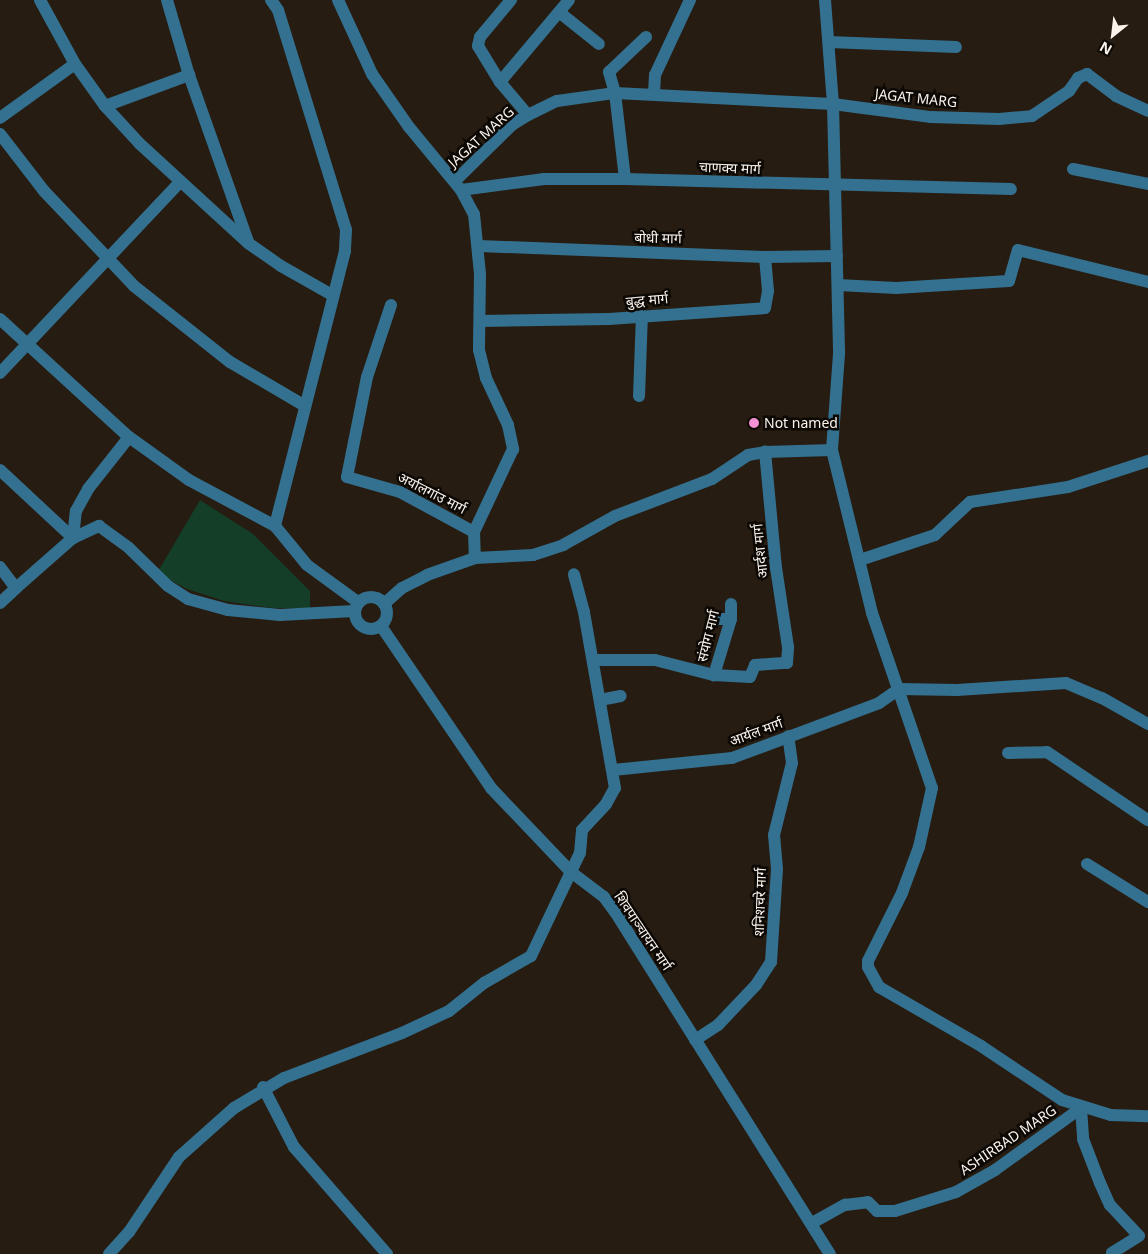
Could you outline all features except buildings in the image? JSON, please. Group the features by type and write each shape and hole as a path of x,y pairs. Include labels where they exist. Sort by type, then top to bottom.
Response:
{"street":[{"path":"40,0 75,64 105,106 180,183 248,243 281,266 332,295"},
{"path":"167,0 189,75 248,243"},
{"path":"271,0 278,10 342,212 345,251 332,295 275,526"},
{"path":"338,0 372,74 389,102 458,186 474,214 479,246 482,365 508,425 513,449 474,532 475,558"},
{"path":"345,16 349,0"},
{"name":"JAGAT MARG","path":"511,0 480,37 478,46 500,82 528,115"},
{"path":"500,82 569,0"},
{"path":"654,94 655,75 690,0"},
{"path":"826,0 833,104 839,354 832,450 882,647 930,775 932,800 902,893 868,961 868,967 879,987 981,1046 1033,1083 1081,1108 1111,1115 1148,1116"},
{"path":"559,12 600,44"},
{"path":"625,178 615,93 609,72 646,37"},
{"path":"829,42 956,47"},
{"path":"0,118 75,64"},
{"name":"JAGAT MARG","path":"458,186 512,126 528,115 557,101 615,93 833,104 931,116 999,119 1032,116 1069,91 1078,78 1087,74 1116,96 1148,111"},
{"path":"105,106 189,75"},
{"path":"0,134 44,191 106,258 201,340 230,362 304,406"},
{"path":"1072,169 1148,184"},
{"name":"चाणक्य मार्ग","path":"458,186 544,180 625,178 834,187 1011,189"},
{"path":"0,373 106,258 180,183"},
{"name":"बोधी मार्ग","path":"479,246 765,257 837,256"},
{"path":"838,285 896,288 1009,281 1018,250 1148,282"},
{"name":"बुद्ध मार्ग","path":"480,321 642,316 765,308 768,291 765,257"},
{"name":"अर्यालगांउ मार्ग","path":"391,305 367,377 347,476 400,492 474,532"},
{"path":"639,396 642,316"},
{"path":"0,319 128,437 189,480 275,526 307,565 356,607 360,626 371,629 381,626 387,613 384,604 372,597 356,607 280,615 228,610 196,602 168,586 129,548 99,526 73,538 0,603"},
{"path":"73,538 76,511 88,489 128,437"},
{"path":"384,604 402,588 427,575 475,558 533,556 563,545 615,516 685,491 748,456 765,452 832,450"},
{"name":"आर्दश मार्ग","path":"765,452 776,568 788,647"},
{"path":"860,560 935,535 970,502 1068,487 1148,460"},
{"path":"0,470 73,538"},
{"path":"0,567 16,588"},
{"path":"110,1254 129,1232 179,1157 194,1141 263,1088 449,1011 484,983 527,961 580,853 582,830 606,804 615,788 594,660 574,574"},
{"name":"संयोग मार्ग","path":"714,675 731,619 731,604"},
{"path":"717,619 731,619"},
{"name":"शिवपाञ्चायन मार्ग","path":"381,626 491,788 571,872 604,897 830,1254"},
{"name":"संयोग मार्ग","path":"594,660 655,660 714,675 750,676 755,665 786,663 788,647"},
{"path":"899,689 957,690 1066,683 1102,698 1148,724"},
{"name":"आर्यल मार्ग","path":"613,770 732,758 879,703 899,689"},
{"path":"600,700 621,696"},
{"name":"शनिशचरे मार्ग","path":"695,1040 718,1025 756,985 771,962 776,870 774,835 792,763 788,736"},
{"path":"1008,753 1048,752 1148,820"},
{"path":"1087,864 1148,902"},
{"path":"263,1088 294,1147 387,1254"},
{"path":"1081,1108 1084,1139 1100,1183 1110,1205 1138,1236 1112,1253"},
{"name":"ASHIRBAD MARG","path":"812,1223 845,1205 868,1202 878,1211 895,1211 956,1192 995,1170 1081,1108"}],"green space":[{"path":"200,500 253,534 310,591 310,608 272,608 224,601 187,589 157,573"}],"place":[{"name":"Not named","path":"754,423"}]}
